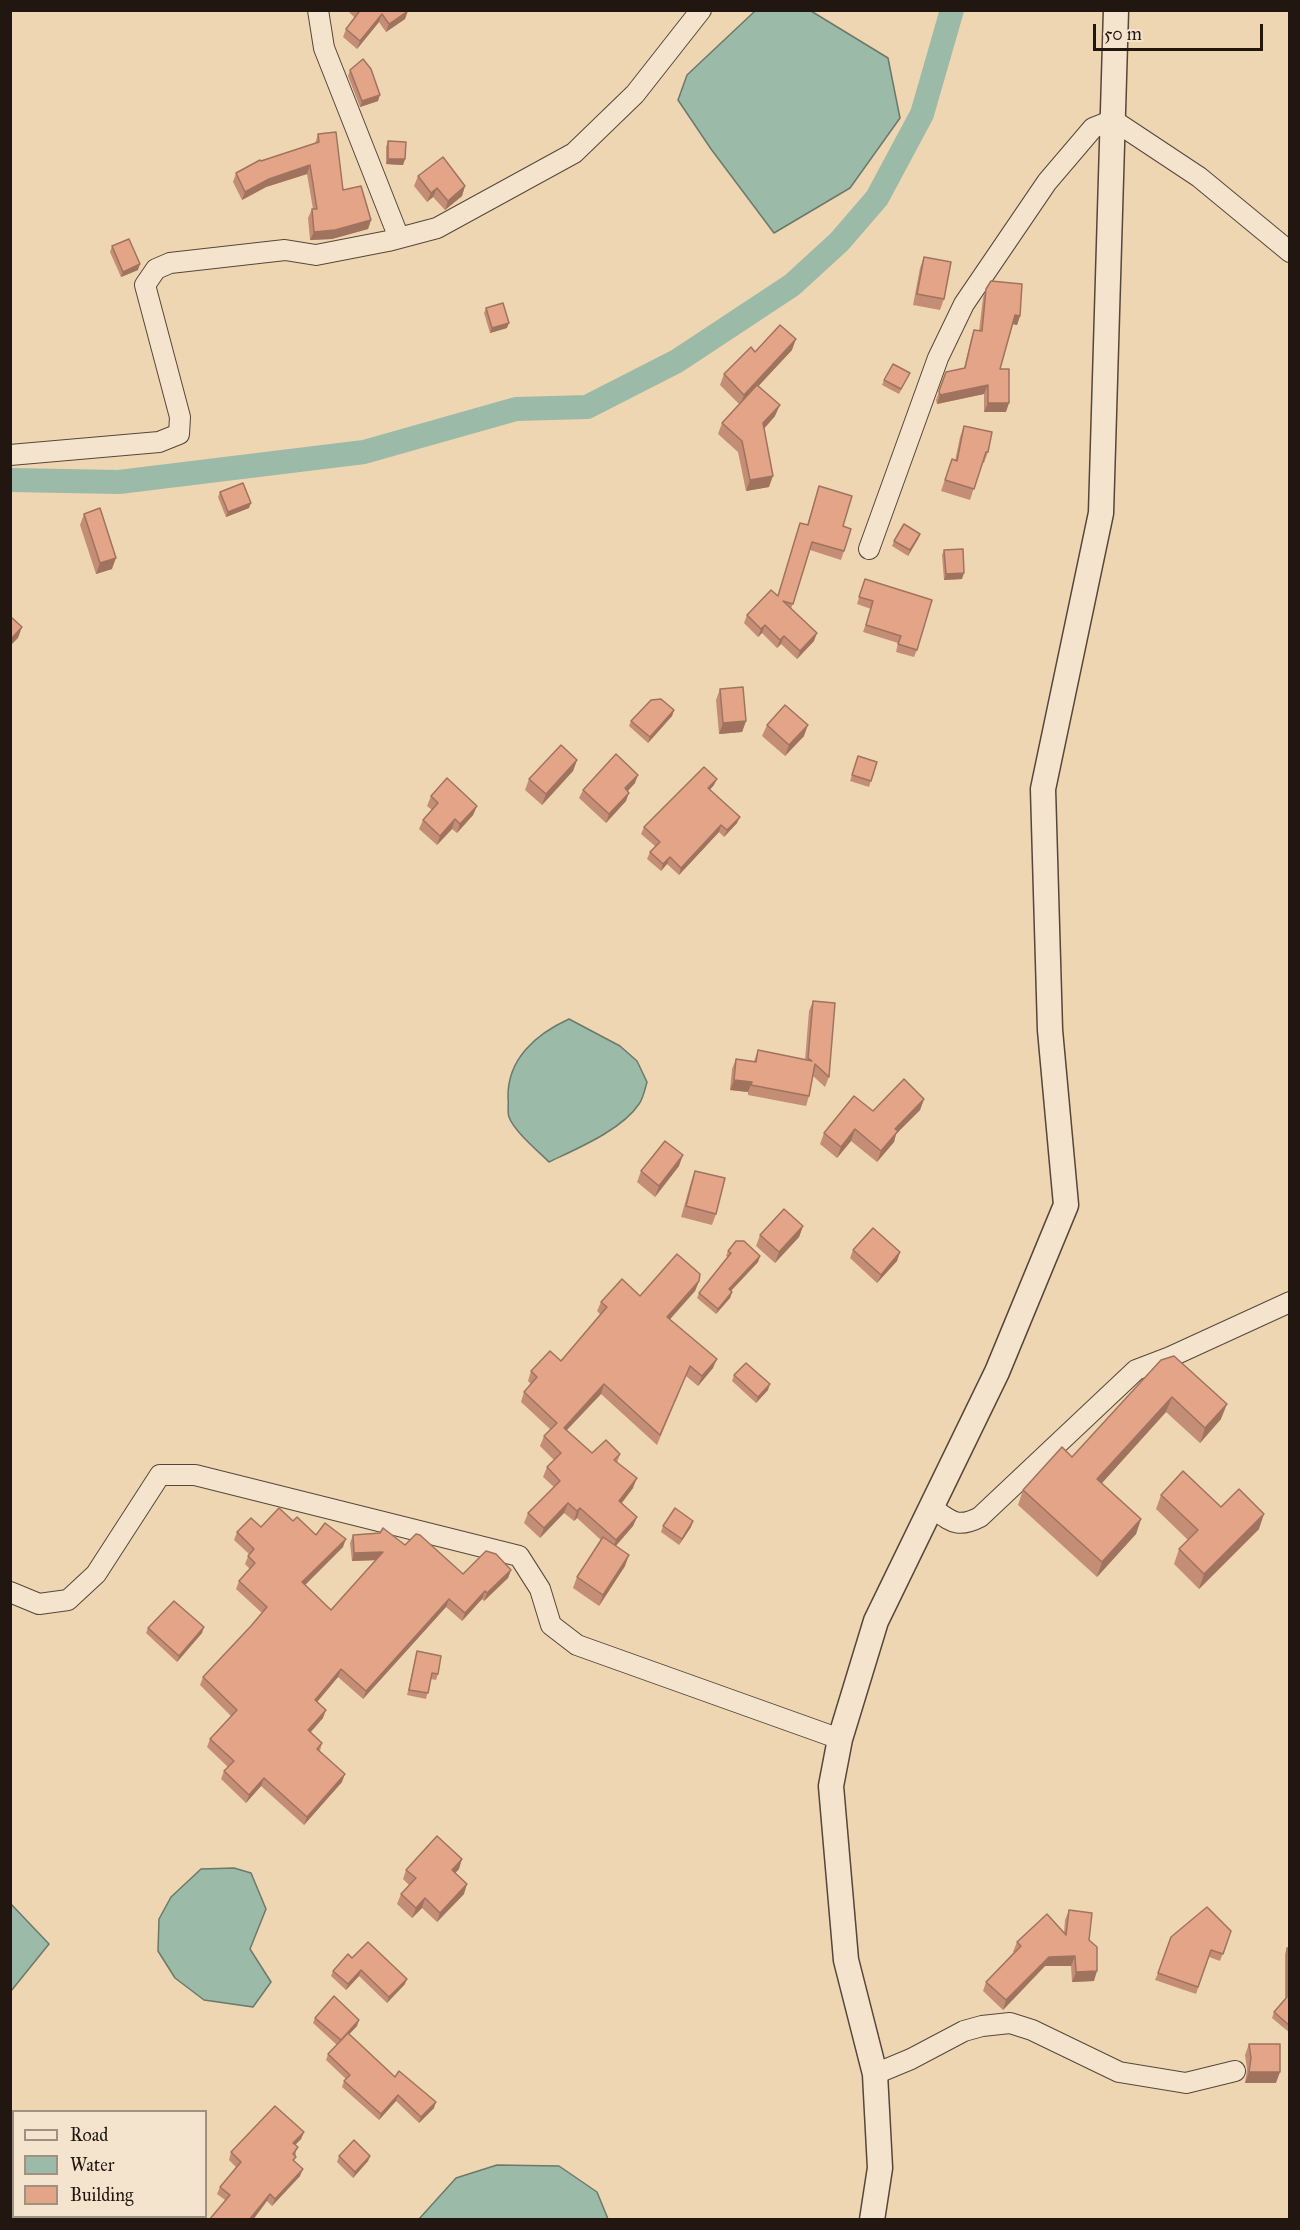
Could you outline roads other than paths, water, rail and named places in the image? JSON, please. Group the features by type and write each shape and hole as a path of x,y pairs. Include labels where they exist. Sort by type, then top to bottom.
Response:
{"street":[{"path":"318,10 324,48 399,238"},
{"path":"10,455 159,442 179,434 180,417 145,285 156,269 170,263 285,250 316,255 437,228 574,153 635,94 701,10"},
{"path":"872,2220 880,2168 875,2074 846,1960 831,1786 840,1738 876,1621 997,1372 1066,1205 1050,1030 1044,789 1101,513 1116,10"},
{"path":"1113,120 1199,177 1290,252"},
{"path":"868,549 938,358 964,304 1047,182 1093,128 1113,120"},
{"path":"932,1508 956,1523 968,1523 980,1517 1136,1370 1170,1357 1290,1302"},
{"path":"10,1592 39,1604 68,1600 96,1574 160,1475 195,1475 519,1556 540,1589 551,1625 577,1646 840,1738"},
{"path":"875,2074 911,2059 964,2031 981,2026 1010,2023 1032,2030 1119,2072 1186,2083 1234,2071"}],"water":[{"path":"755,11 811,11 888,58 900,118 850,188 774,233 711,149 678,100 687,75"},
{"path":"569,1019 620,1046 637,1061 647,1082 640,1102 622,1122 598,1138 549,1162 512,1123 508,1113 509,1084 518,1060 535,1040"},
{"path":"234,1868 251,1873 266,1909 250,1949 271,1982 253,2007 204,2000 175,1978 158,1951 159,1919 171,1897 201,1869"},
{"path":"11,1904 49,1944 11,1991"},
{"path":"497,2165 559,2166 597,2192 608,2219 419,2219 456,2178"}],"waterway":[{"path":"10,480 119,482 364,452 516,409 587,407 677,361 792,285 839,242 877,198 922,114 952,10"}]}
